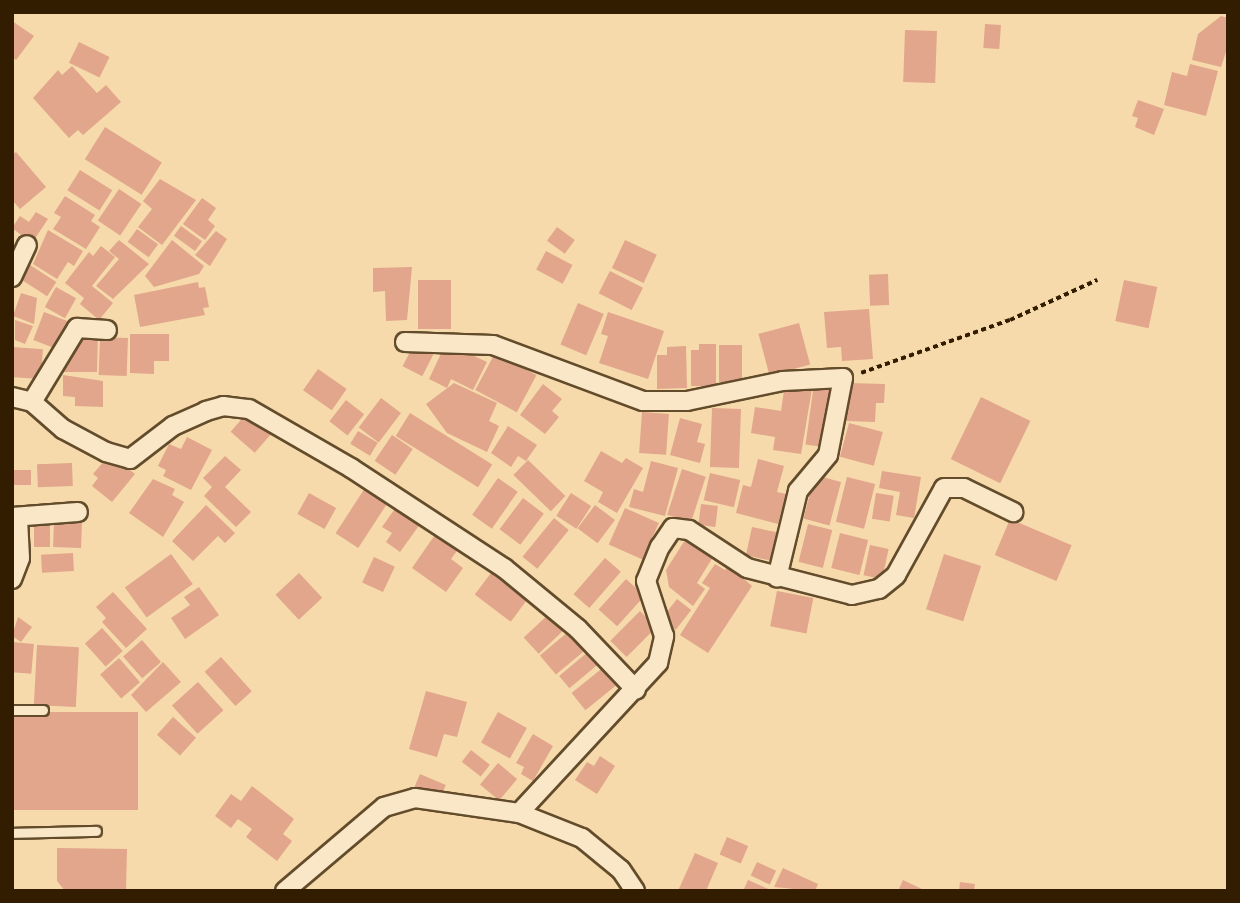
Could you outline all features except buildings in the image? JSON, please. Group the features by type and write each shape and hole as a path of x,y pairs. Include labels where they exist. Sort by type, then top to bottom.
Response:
{"street":[{"path":"12,277 27,246"},
{"path":"33,402 77,328 107,330"},
{"path":"405,342 494,345 643,401 687,401 783,382 843,378 828,455 798,491 777,578"},
{"path":"12,397 33,402 63,429 106,452 130,459 173,426 206,411 223,406 249,409 404,502 539,593 636,690"},
{"path":"519,813 636,690 663,654 664,636 646,581 669,530 689,530 735,562 777,578 852,595 879,589 896,575 944,488 964,488 1013,512"},
{"path":"12,579 20,558 15,517 78,512"},
{"path":"285,891 391,802 415,798 519,813 582,838 621,870 635,891"}],"lane":[{"path":"12,710 43,710"},
{"path":"12,833 96,831"}],"path":[{"path":"843,378 1010,320 1097,280"}]}
